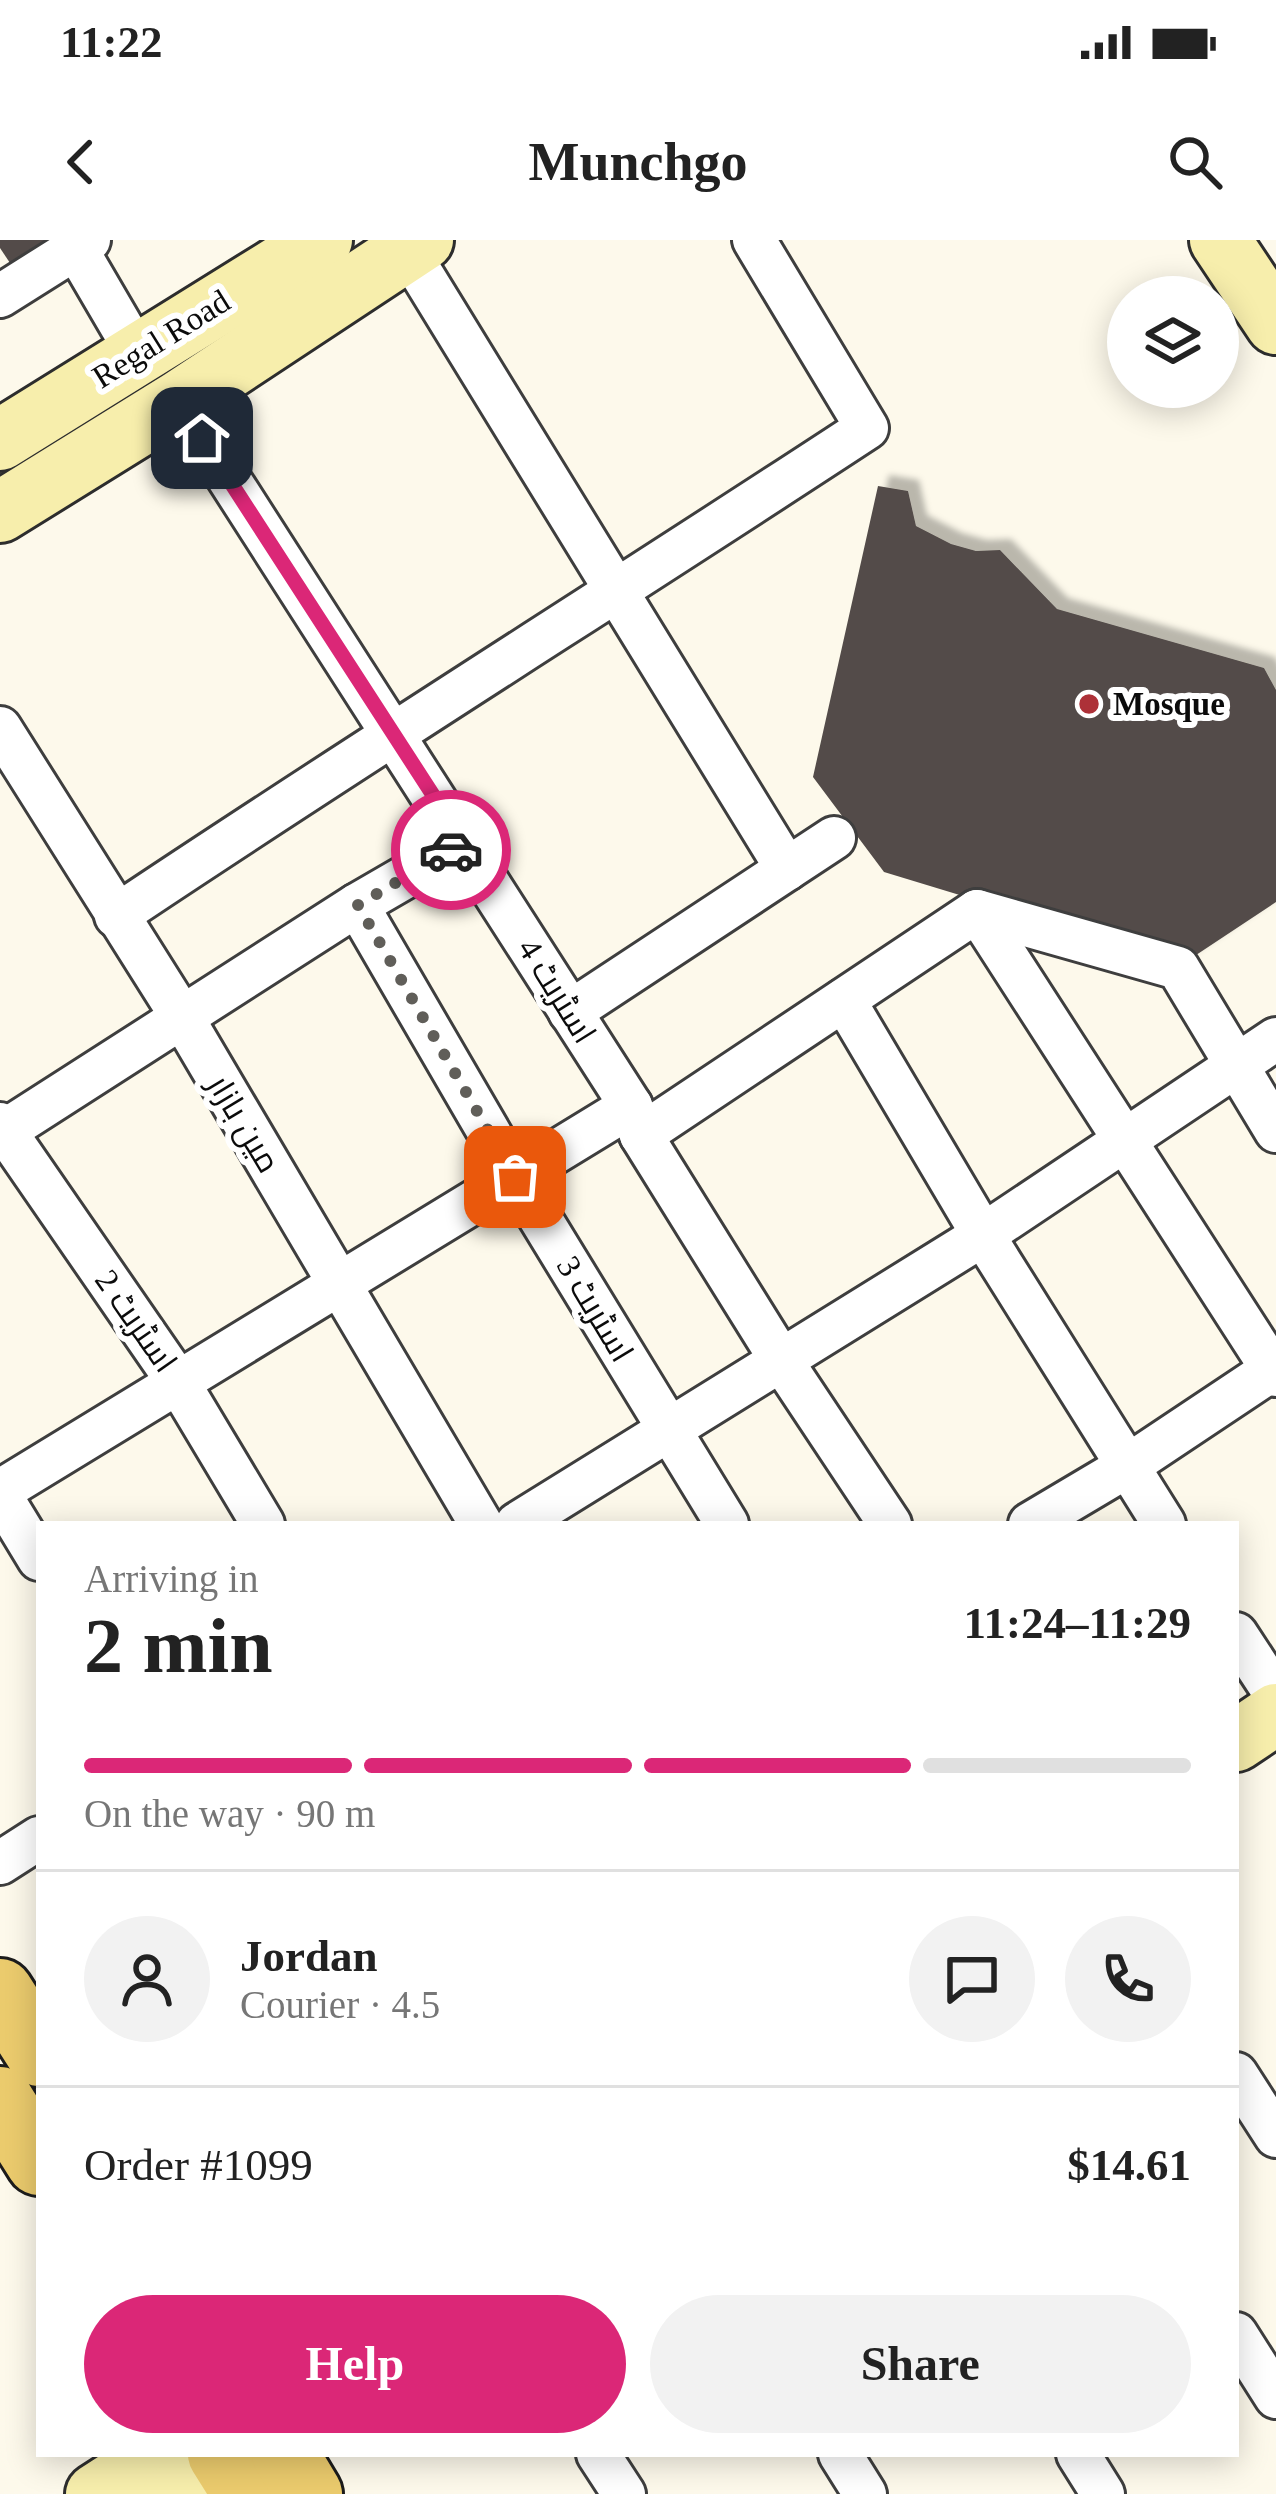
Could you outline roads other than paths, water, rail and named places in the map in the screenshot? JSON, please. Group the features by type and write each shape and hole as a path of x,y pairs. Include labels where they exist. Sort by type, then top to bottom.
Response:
{"main road":[{"path":"0,1992 36,2048"},
{"path":"0,2100 36,2157"},
{"path":"231,2468 309,2494"}],"street":[{"name":"Regal Road","path":"0,440 322,240"},
{"path":"116,916 391,732 866,428 754,240"},
{"path":"1220,240 1276,324"},
{"path":"0,296 79,243 137,353"},
{"name":"Regal Road","path":"0,512 415,245"},
{"path":"415,245 614,593 787,869"},
{"name":"اسٹریٹ 4","path":"179,401 464,843 781,1360 888,1521"},
{"name":"مین بازار","path":"0,728 182,1017 479,1521"},
{"path":"570,1012 834,838"},
{"path":"2,1130 464,843"},
{"name":"اسٹریٹ 3","path":"358,905 515,1177 725,1521"},
{"path":"977,911 1275,1371 1035,1521"},
{"path":"36,1553 0,1493 515,1177 636,1120 844,1000 977,911 1178,968 1276,1131"},
{"path":"844,1000 983,1235 1162,1521"},
{"path":"522,1521 983,1235 1276,1039"},
{"name":"اسٹریٹ 2","path":"2,1130 178,1382 261,1521"},
{"path":"1239,1639 1276,1695"},
{"path":"1239,1739 1276,1714"},
{"path":"0,1863 36,1840"},
{"path":"1239,2079 1276,2136"},
{"path":"1239,2339 1276,2398"},
{"path":"96,2494 153,2457"},
{"path":"600,2457 624,2494"},
{"path":"842,2457 865,2494"},
{"path":"1080,2457 1103,2494"}],"place":[{"name":"Mosque","path":"1089,704"}]}
